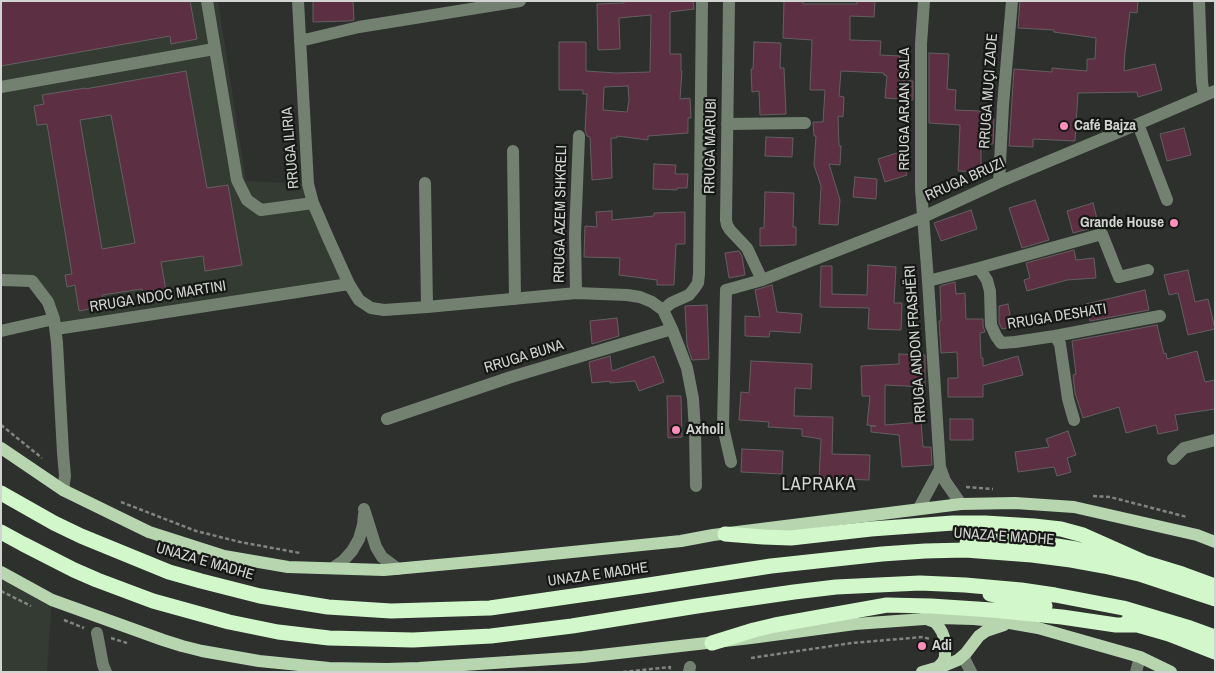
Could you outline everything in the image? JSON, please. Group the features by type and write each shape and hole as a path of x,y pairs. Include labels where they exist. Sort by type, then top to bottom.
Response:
{"highway":[{"name":"UNAZA E MADHE","path":"1,493 81,536 169,572 260,596 359,610 400,611 490,608 771,566 882,554 964,550 1032,555 1104,566 1139,574 1215,599"},
{"path":"725,534 790,538 952,522 976,522 1069,530 1146,563"},
{"path":"1,532 74,570 175,608 278,632 321,637 356,640 413,640 491,636 836,587 920,584 965,585 1021,590 1089,601 1123,608 1215,637"},
{"path":"925,551 966,543 1038,543 1076,548 1146,563 1215,586"},
{"path":"1182,574 1215,580"},
{"path":"965,585 983,592 1016,600 1137,625 1169,634 1215,652"},
{"path":"712,643 775,625 888,605 992,610 1072,618 1116,625 1137,625"},
{"path":"1169,634 1181,645 1215,664"}],"main road":[{"path":"1,448 63,490 149,532 224,556 288,567 398,569 681,541 919,508 961,504 1014,503 1074,508 1197,535 1215,542"},
{"path":"1,572 52,600 163,640 202,651 300,666 346,669 419,668 583,656 712,643 855,624 938,618 964,619 1038,628 1140,657 1171,672"},
{"path":"924,618 934,622 942,632 941,643 945,656 942,666"},
{"path":"922,672 958,660 979,636 986,631 1012,624"}],"street":[{"path":"207,1 237,180 247,200 261,210 314,203"},
{"name":"RRUGA ILIRIA","path":"298,1 308,184 314,203 349,284"},
{"path":"300,41 359,27 520,1"},
{"path":"696,486 693,399 687,368 672,329 662,310 671,303 688,295 698,283 702,1"},
{"name":"RRUGA MARUBI","path":"729,1 726,220 727,225 747,248 762,280"},
{"name":"RRUGA ARJAN SALA","path":"923,217 921,189 921,44 924,1"},
{"name":"RRUGA MUÇI ZADE","path":"999,182 1012,1"},
{"path":"1199,1 1202,82 1209,93"},
{"path":"1,87 214,49"},
{"name":"RRUGA BRUZI","path":"731,462 723,427 726,290 762,280 923,217 999,182 1209,93"},
{"path":"727,124 805,123"},
{"path":"1138,124 1167,200"},
{"name":"RRUGA AZEM SHKRELI","path":"576,293 575,234 579,136"},
{"path":"513,151 515,299"},
{"path":"425,183 427,307"},
{"name":"RRUGA ANDON FRASHËRI","path":"923,217 940,469 945,481 961,504"},
{"path":"928,281 1102,234 1119,277 1148,270"},
{"name":"RRUGA DESHATI","path":"979,268 987,280 990,291 991,325 1001,343 1055,336 1160,316"},
{"path":"1,280 32,281 48,302 55,324 64,476 63,490"},
{"name":"RRUGA AZEM SHKRELI","path":"349,284 359,300 371,308 384,310 576,293 640,297 652,302 662,310"},
{"name":"RRUGA NDOC MARTINI","path":"1,331 349,284"},
{"name":"RRUGA BUNA","path":"387,418 511,377 672,329"},
{"path":"1055,336 1060,344 1068,399 1074,420"},
{"path":"1173,459 1184,448 1215,440"},
{"path":"919,508 940,469"},
{"path":"333,568 352,551 359,539 363,525 364,509 376,547 382,556 398,569"},
{"path":"97,633 106,672"},
{"path":"963,656 972,672"},
{"path":"1136,672 1140,657"}],"path":[{"path":"1,426 43,459"},
{"path":"958,486 996,489"},
{"path":"1091,496 1110,498 1187,517"},
{"path":"116,500 196,531 240,542 305,553"},
{"path":"751,658 900,638 923,637 941,643"},
{"path":"623,672 670,667 669,672"}],"shaded area":[{"path":"1,1 218,1 246,181 308,184 349,284 56,329 33,281 1,280"},
{"path":"1,573 52,600 48,672 1,672"}],"building":[{"path":"1,1 190,1 197,39 171,44 170,36 1,66"},
{"path":"313,1 353,1 354,20 313,22"},
{"path":"624,1 693,1 694,9 670,12 670,54 681,54 680,99 690,98 691,118 688,118 688,133 648,136 648,140 617,136 617,138 611,138 612,178 592,180 590,137 587,136 585,130 587,94 583,94 583,90 559,90 559,42 586,42 586,71 616,73 650,72 651,15 619,18 620,49 598,50 597,4 624,3","holes":["628,86 629,100 627,112 603,110 604,87"]},
{"path":"784,1 803,1 803,4 857,4 857,1 875,1 874,17 850,16 850,40 881,41 880,55 900,56 899,80 913,81 913,100 885,98 887,76 884,73 841,71 839,96 844,97 843,117 838,116 839,146 841,146 840,165 829,164 840,200 838,225 819,224 821,186 814,165 816,136 814,136 813,122 823,122 825,90 810,90 812,40 783,38"},
{"path":"1020,1 1138,1 1137,13 1130,12 1124,71 1155,64 1162,90 1138,97 1137,92 1078,93 1075,141 1033,139 1033,147 1009,146 1014,69 1052,72 1052,68 1087,71 1087,59 1095,59 1096,38 1054,32 1054,30 1018,28"},
{"path":"754,42 781,43 780,68 784,68 786,114 760,115 759,91 752,92 751,69 753,69"},
{"path":"929,53 949,54 947,89 956,90 955,110 981,111 981,118 994,119 993,144 981,144 981,172 958,171 960,125 929,123"},
{"path":"186,71 207,188 228,185 242,265 205,271 203,256 161,262 166,291 143,295 142,289 102,295 104,306 79,311 75,285 67,287 65,275 72,274 47,124 37,125 34,106 44,104 42,95","holes":["111,115 135,243 102,249 80,120"]},
{"path":"1184,128 1191,155 1167,161 1160,134"},
{"path":"766,137 793,138 792,157 765,156"},
{"path":"900,152 907,175 885,182 878,159"},
{"path":"654,164 676,165 675,174 688,174 687,188 677,188 677,190 653,189"},
{"path":"855,177 877,179 876,199 853,197"},
{"path":"765,192 794,193 793,227 796,227 796,245 760,246 760,228 764,228"},
{"path":"1035,200 1049,240 1022,248 1009,208"},
{"path":"1093,203 1099,226 1073,233 1067,211"},
{"path":"971,210 977,229 941,241 934,223"},
{"path":"612,211 612,220 654,216 654,213 685,212 685,244 676,244 674,285 657,285 657,280 619,275 620,258 584,257 585,226 597,227 596,212"},
{"path":"1074,250 1076,260 1094,258 1096,278 1067,280 1027,291 1024,280 1030,278 1026,263"},
{"path":"739,251 742,256 745,275 729,278 725,253"},
{"path":"868,265 896,267 894,303 902,303 901,330 868,329 869,308 820,307 821,266 832,266 832,294 867,295"},
{"path":"1188,270 1195,302 1208,299 1215,329 1188,335 1178,293 1169,295 1164,275"},
{"path":"955,282 956,294 965,293 966,319 983,319 985,332 980,333 983,366 1018,356 1023,375 983,385 983,397 948,397 948,378 958,378 957,352 941,353 939,321 941,321 940,286"},
{"path":"772,285 777,312 802,314 800,333 770,331 769,337 745,336 745,316 760,317 755,290"},
{"path":"1145,290 1149,310 1090,321 1086,304"},
{"path":"1008,304 1012,327 1002,329 999,323 999,306"},
{"path":"707,305 709,359 692,360 687,345 685,306"},
{"path":"617,318 619,336 592,344 590,321"},
{"path":"1157,325 1167,359 1197,351 1205,382 1215,380 1215,409 1175,415 1178,430 1158,434 1156,425 1126,433 1119,407 1083,418 1075,393 1073,375 1076,374 1072,341"},
{"path":"899,354 925,355 925,387 885,385 885,425 921,422 923,447 931,447 932,465 902,467 899,435 871,432 871,426 876,426 867,425 870,396 862,396 861,366 899,364"},
{"path":"610,356 612,371 654,356 664,382 639,391 635,381 592,383 589,362"},
{"path":"751,361 812,364 811,389 795,388 794,416 833,417 832,454 870,455 869,480 819,478 821,439 802,436 802,429 768,427 769,422 739,420 741,392 749,393"},
{"path":"667,396 681,396 682,437 668,438"},
{"path":"950,419 973,419 973,440 950,440"},
{"path":"1068,431 1076,455 1067,458 1071,472 1057,476 1054,467 1018,472 1015,452 1049,447 1046,439"},
{"path":"742,449 783,451 782,474 741,472"}],"place":[{"name":"Café Bajza","path":"1064,126"},
{"name":"Grande House","path":"1174,223"},
{"name":"Axholi","path":"676,430"},
{"name":"Adi","path":"922,646"}],"district":[{"name":"LAPRAKA","path":"819,485"}]}
